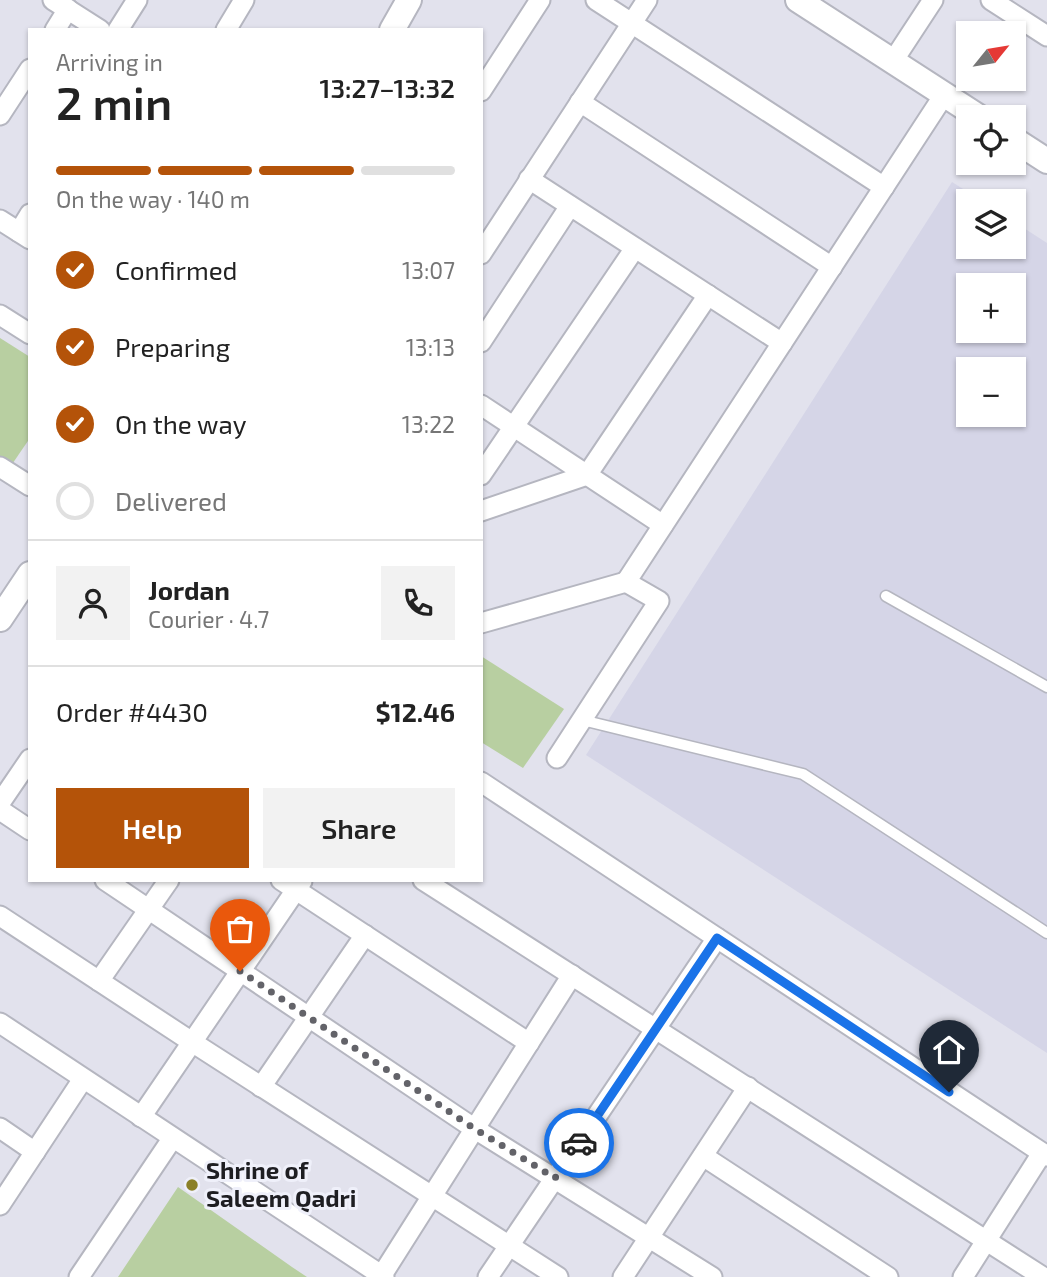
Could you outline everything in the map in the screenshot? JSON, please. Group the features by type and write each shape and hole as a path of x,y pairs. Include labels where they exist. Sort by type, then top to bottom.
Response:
{"street":[{"path":"119,28 136,0"},
{"path":"227,28 244,0"},
{"path":"393,28 409,0"},
{"path":"483,88 540,0"},
{"path":"596,0 884,187"},
{"path":"483,251 647,0"},
{"path":"798,0 960,105"},
{"path":"893,61 933,0"},
{"path":"991,0 1047,36"},
{"path":"55,28 61,5 97,28"},
{"path":"0,115 28,72"},
{"path":"483,622 626,582 944,95"},
{"path":"580,103 832,267"},
{"path":"1026,147 1047,161"},
{"path":"529,179 782,343"},
{"path":"483,339 570,206"},
{"path":"0,220 24,236"},
{"path":"483,472 635,248"},
{"path":"483,510 587,475 708,295"},
{"path":"0,315 28,333"},
{"path":"483,406 663,526"},
{"path":"0,467 28,485"},
{"path":"0,619 28,577"},
{"path":"556,758 659,601 626,582"},
{"path":"0,803 28,762"},
{"path":"483,783 1045,1155 963,1277"},
{"path":"0,810 28,829"},
{"path":"108,882 475,1129 712,1277"},
{"path":"99,981 168,882"},
{"path":"426,882 1043,1277"},
{"path":"141,1117 240,971 293,883 365,935 529,1043"},
{"path":"0,916 558,1277"},
{"path":"261,1087 365,935"},
{"path":"488,1277 717,938"},
{"path":"0,1023 383,1276 572,975"},
{"path":"0,1205 83,1079"},
{"path":"623,1277 748,1087"},
{"path":"0,1128 35,1152"},
{"path":"79,1277 172,1139"},
{"path":"703,1156 877,1274"}],"lane":[{"path":"886,596 1047,687"},
{"path":"582,720 803,774 1047,933"}],"shaded area":[{"path":"952,182 963,189 956,189 956,259 1026,259 1026,229 1047,243 1047,1053 586,755"}],"green space":[{"path":"0,338 28,356 28,441 6,473 0,469"},
{"path":"483,657 564,709 523,768 483,743"},
{"path":"178,1187 292,1267 307,1277 118,1277"}],"way so far":[{"path":"240,971 475,1129 555,1178 579,1143"}],"place":[{"name":"Shrine of Saleem Qadri","path":"192,1185"}],"route":[{"path":"579,1143 717,938 949,1092"}]}
